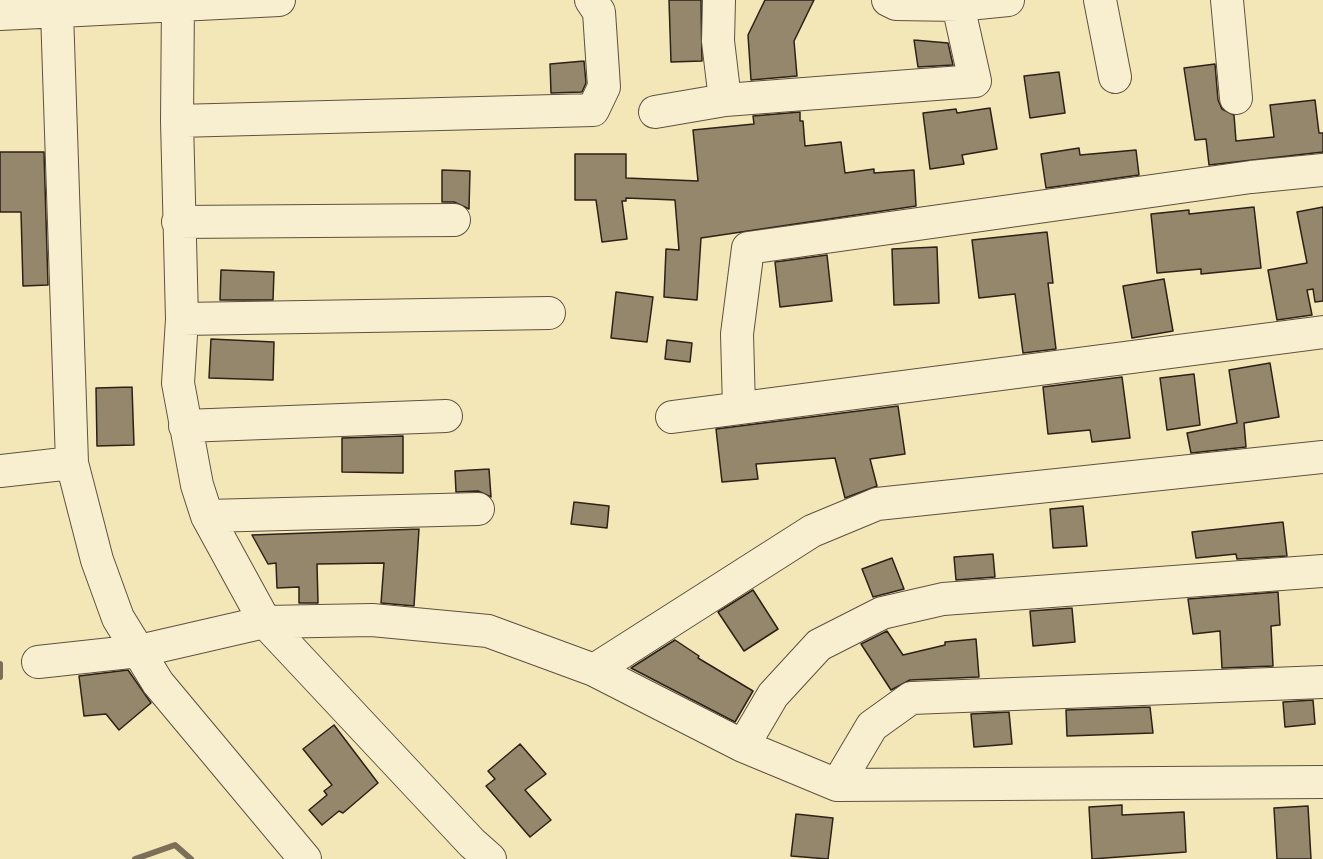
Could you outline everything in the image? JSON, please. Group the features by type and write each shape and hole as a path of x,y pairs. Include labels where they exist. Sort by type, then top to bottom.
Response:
{"street":[{"path":"0,14 178,3 279,0"},
{"path":"177,121 593,110 604,87 599,12 591,0"},
{"path":"719,0 718,41 725,100"},
{"path":"888,0 896,4 958,5 1008,0"},
{"path":"1100,0 1115,77"},
{"path":"1227,0 1236,98"},
{"path":"178,3 178,222 182,319 178,383 197,485 207,516 266,622 490,859"},
{"path":"655,112 725,100 975,81 958,5"},
{"path":"57,12 72,463 97,561 118,618 158,683 305,859"},
{"path":"739,408 737,334 748,248 1251,177 1323,170"},
{"path":"178,222 454,220"},
{"path":"182,319 549,313"},
{"path":"672,417 1323,333"},
{"path":"185,426 446,417"},
{"path":"594,670 812,531 877,504 1323,457"},
{"path":"0,471 72,463"},
{"path":"207,516 478,509"},
{"path":"743,746 773,695 819,645 882,613 943,599 1323,571"},
{"path":"38,662 139,651 266,622 372,620 488,632 594,670 743,746 837,785 1323,782"},
{"path":"837,785 872,726 911,698 1323,682"}],"building":[{"path":"669,0 701,0 702,61 671,62"},
{"path":"765,0 814,0 794,41 797,76 751,80 748,35"},
{"path":"914,40 948,43 953,65 918,67"},
{"path":"584,61 586,83 582,92 551,93 550,64"},
{"path":"1215,64 1218,100 1222,109 1234,115 1236,141 1274,137 1270,105 1315,100 1319,133 1323,133 1323,152 1209,165 1206,139 1195,140 1184,68"},
{"path":"1059,72 1065,113 1030,118 1024,76"},
{"path":"990,108 997,149 962,155 964,164 930,169 923,113 956,109 957,113"},
{"path":"800,112 805,146 841,142 845,173 874,169 874,173 914,170 916,206 701,238 697,300 664,297 666,249 679,250 675,200 626,198 626,201 622,201 627,239 602,242 596,200 575,200 575,154 626,154 626,178 698,181 693,130 754,124 753,116"},
{"path":"1079,148 1080,155 1136,150 1139,175 1046,188 1041,154"},
{"path":"0,152 44,152 48,285 23,286 21,212 0,212"},
{"path":"442,170 470,171 469,209 454,202 442,202"},
{"path":"1254,207 1261,268 1201,274 1201,269 1157,273 1151,214 1189,210 1189,214"},
{"path":"1323,207 1323,301 1315,302 1313,289 1307,290 1312,315 1277,320 1268,270 1307,263 1297,212"},
{"path":"1047,232 1053,283 1048,283 1056,349 1023,353 1015,294 979,298 972,240"},
{"path":"937,247 939,303 894,305 892,249"},
{"path":"827,255 832,301 780,307 775,262"},
{"path":"221,270 274,272 273,300 220,300"},
{"path":"1164,279 1173,331 1132,338 1123,286"},
{"path":"616,292 653,297 647,342 611,338"},
{"path":"211,339 274,342 273,380 209,378"},
{"path":"667,340 692,343 690,362 665,359"},
{"path":"1270,363 1279,417 1244,423 1246,447 1191,453 1187,433 1237,423 1229,370"},
{"path":"1194,374 1200,425 1167,430 1160,378"},
{"path":"1122,377 1130,438 1092,442 1090,430 1048,434 1043,387"},
{"path":"132,387 134,445 97,446 96,388"},
{"path":"898,406 905,454 870,459 877,486 845,498 835,458 756,464 758,479 722,482 716,429"},
{"path":"403,436 403,473 342,472 342,438"},
{"path":"489,469 491,497 478,491 456,492 455,471"},
{"path":"574,502 609,506 607,528 571,524"},
{"path":"1083,506 1087,546 1053,548 1050,509"},
{"path":"1283,522 1287,556 1237,559 1236,554 1196,558 1192,532"},
{"path":"419,529 414,606 381,603 384,563 317,564 318,603 299,603 299,587 277,588 276,563 268,564 252,535"},
{"path":"993,554 995,577 956,580 954,557"},
{"path":"892,558 904,589 873,597 862,569"},
{"path":"753,590 778,629 744,651 718,612"},
{"path":"1278,592 1280,625 1271,626 1273,666 1222,668 1220,631 1193,634 1188,599"},
{"path":"1072,608 1075,642 1033,646 1030,611"},
{"path":"887,631 903,655 945,645 945,642 976,639 979,677 910,680 891,690 861,644"},
{"path":"675,640 699,656 698,658 753,691 735,722 631,668"},
{"path":"128,670 151,703 119,730 106,714 84,716 79,676"},
{"path":"1313,700 1315,724 1285,727 1283,702"},
{"path":"1150,707 1153,733 1067,736 1066,710"},
{"path":"1009,712 1012,744 974,747 971,714"},
{"path":"334,725 378,783 343,813 339,811 322,825 309,810 327,795 324,791 332,785 303,749"},
{"path":"520,744 546,774 525,790 551,820 530,837 486,786 495,779 488,771"},
{"path":"1122,805 1122,815 1184,812 1186,852 1092,859 1089,807"},
{"path":"1308,806 1311,859 1277,859 1274,808"},
{"path":"796,814 833,818 828,859 791,856"}],"waterway":[{"path":"0,664 0,677"},
{"path":"135,859 175,845 191,859"}]}
